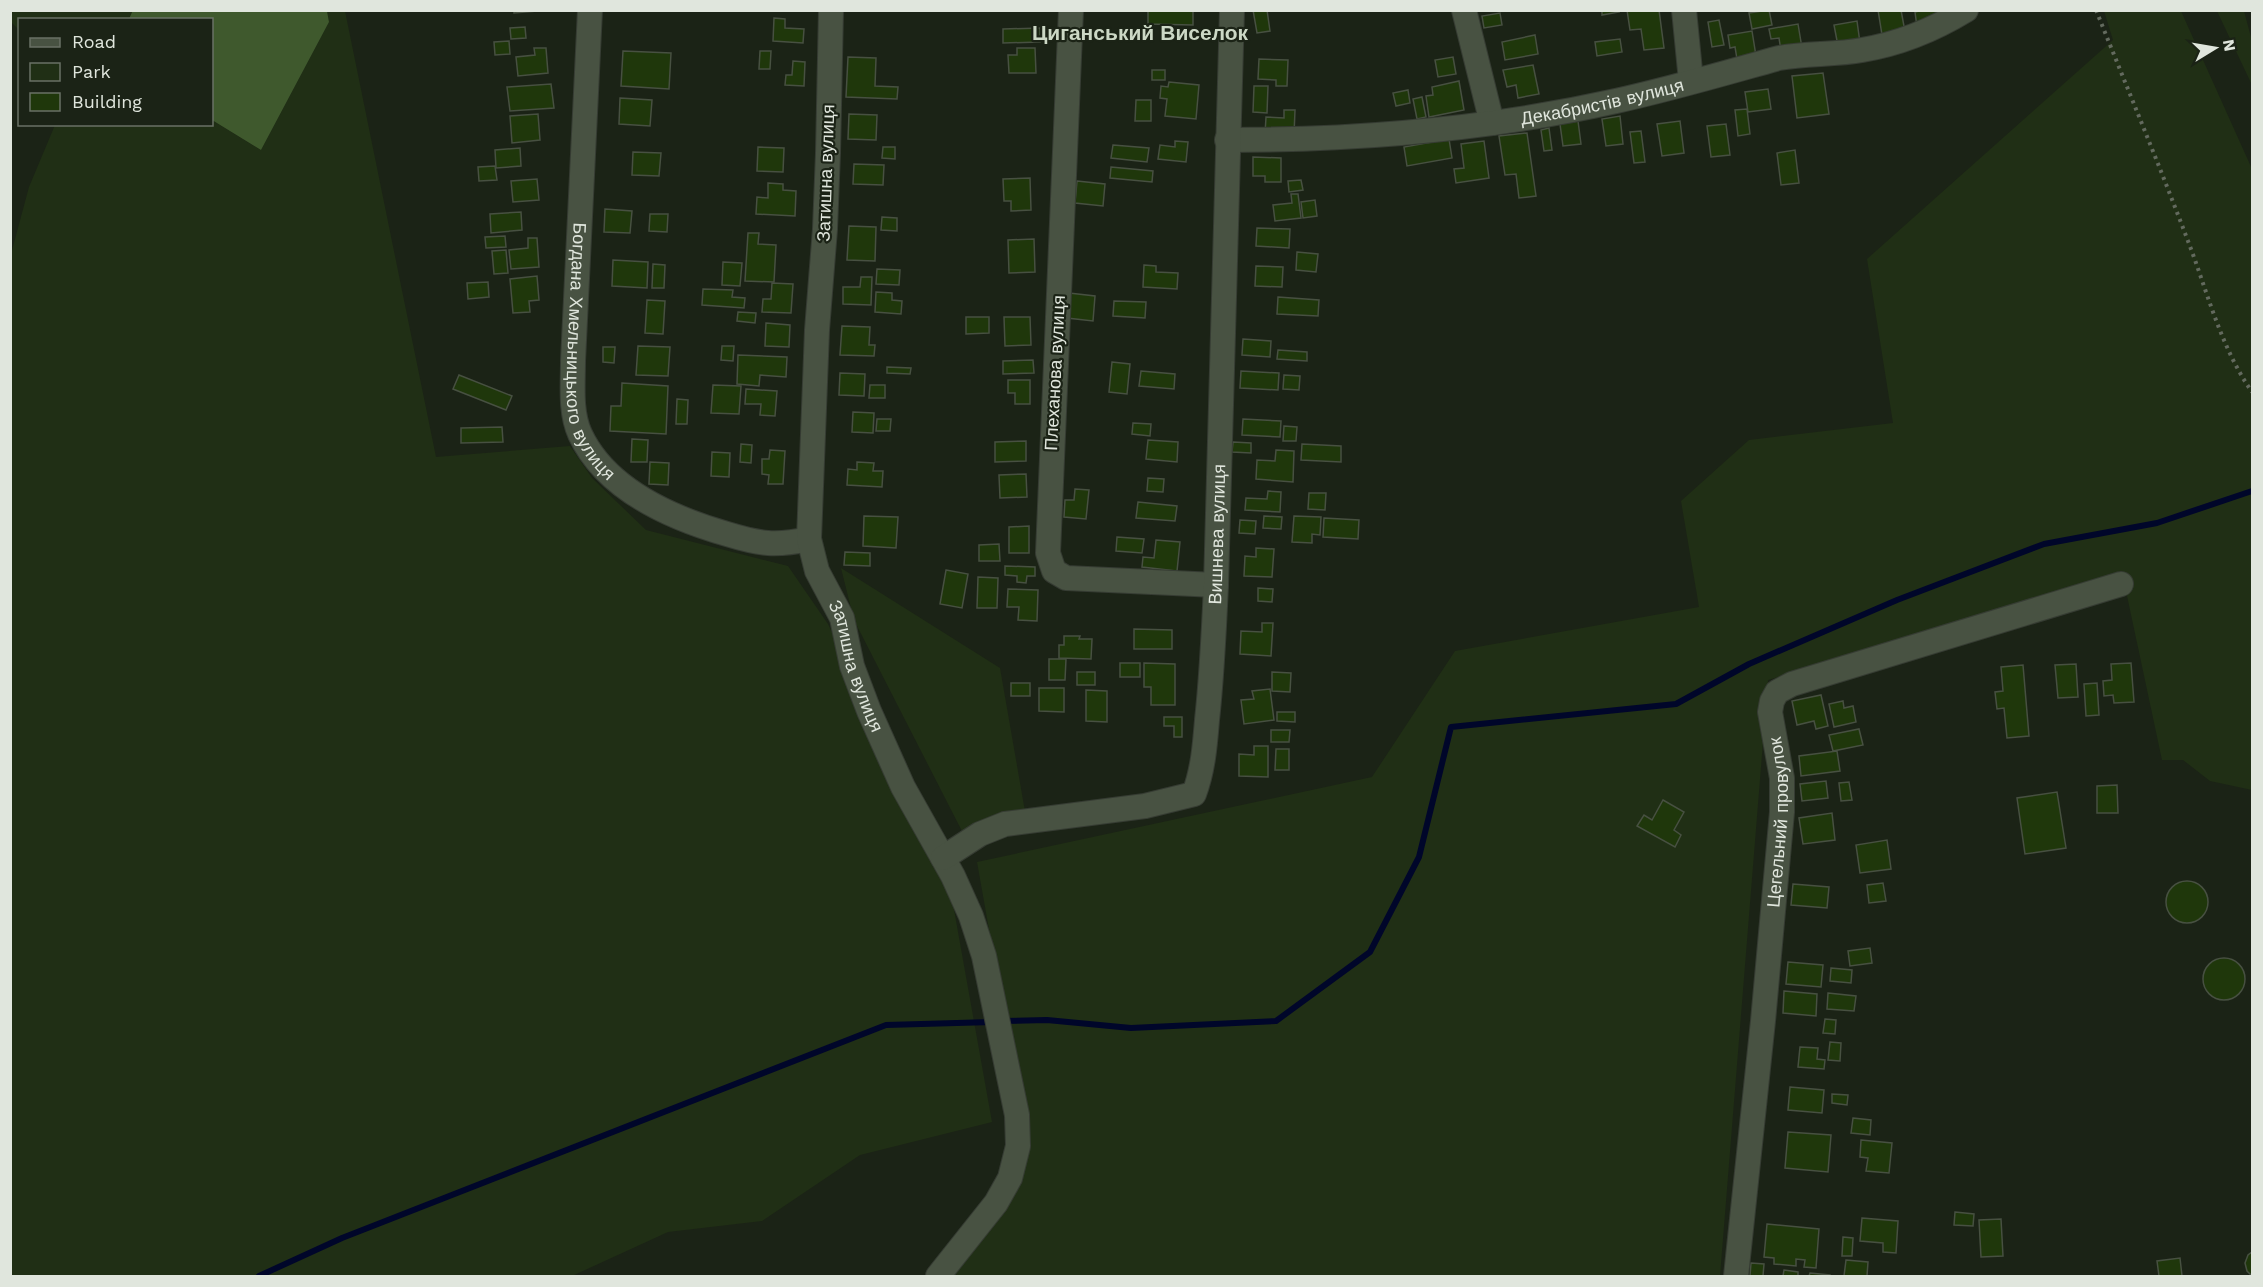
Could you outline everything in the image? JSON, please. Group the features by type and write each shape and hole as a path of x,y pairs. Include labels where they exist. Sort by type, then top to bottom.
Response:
{"street":[{"name":"Богдана Хмельницького вулиця","path":"590,10 573,361 575,414 581,435 608,473 621,485 640,498 689,521 710,529 765,543 780,544 808,539"},
{"name":"Затишна вулиця","path":"831,10 827,175 817,330 808,539 817,571 842,618 852,666 861,691 903,787 943,858 966,906 984,956 1017,1115 1018,1146 1010,1178 991,1209 938,1276"},
{"name":"Плеханова вулиця","path":"1071,10 1048,553 1054,571 1066,578 1216,585"},
{"name":"Вишнева вулиця","path":"943,858 980,834 1005,824 1145,806 1194,794 1204,752 1212,670 1232,10"},
{"path":"1464,10 1491,123"},
{"path":"1684,10 1691,81"},
{"name":"Декабристів вулиця","path":"1227,140 1301,139 1491,123 1614,101 1796,55 1849,52 1879,46 1933,27 1966,10"},
{"name":"Цегельний провулок","path":"1736,1276 1782,812 1782,778 1771,726 1772,700 1777,692 1792,684 2121,584"}],"path":[{"path":"2096,10 2190,248 2225,345 2253,392"}],"green space":[{"path":"133,10 327,11 329,22 261,150 213,121 213,18 129,18"},
{"path":"10,11 133,11 130,18 18,18 18,29 11,22"},
{"path":"327,11 345,11 436,457 570,446 592,478 646,530 788,566 828,624 948,876 992,1122 860,1155 762,1221 668,1232 572,1276 11,1276 11,254 29,187 55,126 213,126 213,121 261,150 329,22"},
{"path":"2104,11 2181,11 2252,169 2252,790 2210,781 2183,760 2162,760 2123,577 1768,680 1720,1276 947,1276 1028,1148 977,862 1372,777 1455,651 1699,607 1681,501 1749,440 1893,423 1867,259 2113,40"},
{"path":"2217,11 2244,11 2252,41 2252,85"},
{"path":"841,568 1000,668 1027,823 966,839 854,620"}],"building":[{"path":"514,10 550,10 514,13"},
{"path":"1148,10 1193,10 1193,25 1148,24"},
{"path":"1253,10 1267,10 1270,31 1257,33"},
{"path":"1602,10 1618,10 1619,12 1602,15"},
{"path":"1627,10 1659,10 1664,48 1644,50 1641,29 1630,30"},
{"path":"1769,10 1772,25 1752,29 1749,13"},
{"path":"1878,10 1901,10 1906,37 1883,41"},
{"path":"1939,10 1941,23 1917,27 1915,12"},
{"path":"1500,13 1502,25 1484,28 1482,16"},
{"path":"774,18 785,19 785,28 804,29 803,43 773,41"},
{"path":"1719,20 1724,45 1712,47 1708,22"},
{"path":"1857,21 1860,43 1838,46 1834,25"},
{"path":"1798,24 1802,48 1781,51 1779,38 1771,39 1769,29"},
{"path":"525,27 526,38 511,39 510,28"},
{"path":"1040,28 1040,42 1003,43 1003,29"},
{"path":"1752,31 1756,56 1737,59 1735,47 1730,48 1728,35"},
{"path":"1535,35 1538,54 1505,60 1502,42"},
{"path":"1620,39 1622,52 1597,56 1595,42"},
{"path":"509,41 510,54 495,55 494,42"},
{"path":"534,48 546,48 548,73 518,76 516,57 535,55"},
{"path":"1017,48 1035,48 1036,73 1009,73 1008,55 1017,55"},
{"path":"623,51 671,53 669,89 621,86"},
{"path":"760,51 771,51 770,69 759,69"},
{"path":"848,57 876,58 875,86 898,87 897,99 846,97"},
{"path":"1453,57 1456,74 1438,77 1435,60"},
{"path":"1259,59 1288,60 1287,86 1276,86 1276,80 1258,79"},
{"path":"793,61 805,62 804,86 785,85 786,75 792,75"},
{"path":"1533,65 1539,94 1518,98 1516,85 1507,87 1503,70"},
{"path":"1152,70 1165,70 1165,80 1152,80"},
{"path":"1823,73 1829,114 1797,118 1792,76"},
{"path":"1459,81 1464,110 1429,117 1426,96 1433,95 1432,87"},
{"path":"1169,82 1199,85 1196,119 1165,116 1167,99 1160,98 1161,86 1168,87"},
{"path":"551,84 554,108 510,111 507,87"},
{"path":"1254,86 1268,86 1267,113 1253,112"},
{"path":"1768,89 1771,109 1748,112 1745,92"},
{"path":"1408,90 1410,103 1396,106 1393,93"},
{"path":"1422,97 1426,117 1417,119 1413,99"},
{"path":"620,98 652,100 650,126 619,124"},
{"path":"1136,100 1151,100 1151,121 1135,121"},
{"path":"1747,109 1750,134 1738,136 1735,110"},
{"path":"1284,110 1295,110 1294,135 1265,134 1266,117 1284,118"},
{"path":"538,114 540,140 512,143 510,116"},
{"path":"849,114 877,115 876,140 848,139"},
{"path":"1620,116 1623,144 1606,146 1602,119"},
{"path":"1578,121 1581,144 1563,146 1560,124"},
{"path":"1680,121 1684,153 1662,156 1657,124"},
{"path":"1726,124 1730,155 1711,157 1707,126"},
{"path":"1549,128 1552,150 1544,151 1541,130"},
{"path":"1641,131 1645,162 1634,163 1630,132"},
{"path":"1527,133 1536,196 1519,198 1516,174 1505,175 1499,136"},
{"path":"1449,139 1452,158 1407,166 1404,147"},
{"path":"1175,141 1188,142 1186,162 1158,159 1160,145 1175,147"},
{"path":"1484,141 1489,178 1456,183 1454,169 1464,168 1461,144"},
{"path":"1113,145 1149,148 1147,162 1111,158"},
{"path":"758,147 784,148 783,172 757,171"},
{"path":"883,147 895,147 895,159 882,158"},
{"path":"520,148 521,166 496,168 495,150"},
{"path":"1795,150 1799,183 1781,185 1777,153"},
{"path":"633,152 661,153 659,176 632,175"},
{"path":"1253,157 1281,158 1281,182 1265,182 1265,176 1253,176"},
{"path":"854,164 884,165 883,185 853,184"},
{"path":"495,166 497,180 479,181 478,167"},
{"path":"1111,167 1153,171 1152,182 1110,178"},
{"path":"1030,178 1031,210 1011,211 1011,201 1004,201 1003,179"},
{"path":"537,179 539,200 513,202 511,181"},
{"path":"1301,180 1303,190 1289,192 1288,181"},
{"path":"1077,181 1105,184 1103,206 1075,203"},
{"path":"768,183 783,184 783,190 796,191 795,216 756,214 757,197 768,198"},
{"path":"1291,194 1298,194 1301,218 1275,221 1273,205 1292,203"},
{"path":"1315,200 1317,216 1303,218 1301,202"},
{"path":"605,209 632,211 630,233 604,232"},
{"path":"521,212 522,230 491,233 490,214"},
{"path":"650,214 668,214 667,232 649,231"},
{"path":"882,217 897,218 897,231 881,230"},
{"path":"849,226 876,227 875,261 847,260"},
{"path":"1257,228 1290,229 1289,248 1256,246"},
{"path":"748,233 759,233 758,244 776,245 774,282 745,281"},
{"path":"505,236 506,247 486,248 485,237"},
{"path":"528,238 537,238 539,267 511,269 509,250 528,248"},
{"path":"1034,239 1035,272 1009,273 1008,240"},
{"path":"506,250 508,273 494,274 492,251"},
{"path":"1297,252 1318,254 1316,272 1296,270"},
{"path":"613,260 648,262 647,288 612,286"},
{"path":"723,262 742,263 740,286 722,285"},
{"path":"653,264 665,265 664,288 652,288"},
{"path":"1144,265 1156,266 1156,272 1178,273 1177,289 1143,287"},
{"path":"1256,266 1283,267 1282,287 1255,286"},
{"path":"877,269 900,270 899,285 876,284"},
{"path":"537,276 539,300 529,301 530,312 513,313 510,279"},
{"path":"861,277 872,277 871,305 843,304 843,287 860,287"},
{"path":"488,282 489,297 468,299 467,283"},
{"path":"772,283 793,284 791,313 762,312 763,299 771,299"},
{"path":"703,289 733,290 732,297 745,298 744,308 702,305"},
{"path":"876,292 892,293 892,300 902,301 901,314 875,312"},
{"path":"1069,293 1095,296 1093,321 1067,318"},
{"path":"1278,297 1319,300 1318,316 1277,314"},
{"path":"647,300 665,301 663,334 645,333"},
{"path":"1114,301 1146,302 1145,318 1113,316"},
{"path":"738,312 756,313 755,323 737,321"},
{"path":"966,317 989,317 989,333 966,334"},
{"path":"1004,317 1030,317 1031,345 1005,346"},
{"path":"766,323 790,325 789,347 765,346"},
{"path":"842,326 870,327 869,345 875,345 874,356 840,355"},
{"path":"1243,339 1271,341 1270,357 1242,355"},
{"path":"638,346 670,347 668,376 636,375"},
{"path":"722,346 734,346 733,361 721,360"},
{"path":"603,347 615,347 614,363 603,362"},
{"path":"1278,350 1307,352 1307,361 1277,359"},
{"path":"738,355 787,357 786,377 760,375 759,386 737,384"},
{"path":"1033,360 1034,373 1003,374 1003,361"},
{"path":"1112,362 1130,364 1127,394 1109,392"},
{"path":"887,367 911,368 910,374 887,373"},
{"path":"1141,371 1175,374 1174,389 1139,386"},
{"path":"1241,371 1279,373 1278,390 1240,388"},
{"path":"840,373 865,374 864,396 839,395"},
{"path":"459,375 512,396 506,410 453,389"},
{"path":"1284,375 1300,376 1299,390 1283,389"},
{"path":"1008,380 1030,380 1030,404 1015,404 1015,393 1008,393"},
{"path":"622,383 668,386 666,434 610,431 611,406 621,406"},
{"path":"713,385 741,386 739,414 711,413"},
{"path":"870,385 885,385 885,398 869,398"},
{"path":"746,389 777,391 775,416 760,415 761,404 745,404"},
{"path":"677,399 688,400 687,424 676,424"},
{"path":"853,412 874,413 873,433 852,432"},
{"path":"877,419 891,419 890,431 876,431"},
{"path":"1243,419 1281,421 1280,437 1242,435"},
{"path":"1133,423 1151,424 1150,436 1132,434"},
{"path":"1284,426 1297,427 1296,441 1283,441"},
{"path":"502,427 503,442 461,443 461,428"},
{"path":"632,439 648,440 647,462 631,462"},
{"path":"1148,440 1178,442 1177,462 1146,459"},
{"path":"1026,441 1026,461 995,462 995,442"},
{"path":"1233,442 1251,443 1251,453 1232,452"},
{"path":"741,444 752,445 751,463 740,462"},
{"path":"1302,444 1341,446 1341,462 1301,460"},
{"path":"770,450 785,451 783,484 768,484 769,475 762,474 762,459 769,459"},
{"path":"1276,450 1294,451 1293,482 1256,479 1257,460 1275,461"},
{"path":"712,452 730,453 729,477 711,476"},
{"path":"650,462 669,463 668,485 649,484"},
{"path":"857,462 874,463 873,471 883,471 882,487 847,485 848,469 857,470"},
{"path":"1026,474 1027,497 1000,498 999,475"},
{"path":"1148,478 1164,479 1163,492 1147,491"},
{"path":"1075,489 1089,490 1086,519 1064,517 1065,500 1074,500"},
{"path":"1268,491 1281,492 1280,512 1245,510 1246,498 1267,499"},
{"path":"1309,493 1326,493 1325,510 1308,509"},
{"path":"1138,502 1177,506 1175,521 1136,518"},
{"path":"864,516 898,517 896,548 863,546"},
{"path":"1264,516 1282,517 1281,529 1263,528"},
{"path":"1294,516 1321,517 1320,535 1312,534 1312,543 1292,542"},
{"path":"1324,518 1359,520 1358,539 1323,537"},
{"path":"1240,520 1256,521 1255,534 1239,533"},
{"path":"1029,526 1029,553 1009,553 1009,527"},
{"path":"1117,537 1144,539 1142,553 1116,551"},
{"path":"1156,540 1180,542 1177,571 1142,567 1143,557 1154,558"},
{"path":"999,544 1000,561 979,561 979,545"},
{"path":"1256,548 1274,549 1272,577 1244,576 1245,556 1256,557"},
{"path":"845,552 870,553 870,566 844,565"},
{"path":"1005,566 1035,567 1035,576 1027,576 1026,583 1017,582 1017,576 1005,575"},
{"path":"946,570 968,574 962,608 940,604"},
{"path":"978,577 998,578 997,608 977,608"},
{"path":"1258,588 1273,589 1272,602 1258,601"},
{"path":"1008,589 1038,590 1037,621 1018,620 1019,607 1007,607"},
{"path":"1262,623 1273,623 1271,656 1240,654 1241,631 1262,632"},
{"path":"1134,629 1172,630 1172,649 1134,649"},
{"path":"1064,636 1092,639 1091,659 1059,658 1059,645 1064,645"},
{"path":"1049,659 1066,659 1065,680 1049,680"},
{"path":"1120,663 1140,663 1140,677 1120,677"},
{"path":"1144,663 1175,664 1175,705 1151,705 1151,687 1144,687"},
{"path":"2131,663 2134,702 2114,703 2113,695 2104,696 2103,681 2112,680 2111,664"},
{"path":"2076,664 2078,697 2058,698 2055,665"},
{"path":"2023,665 2029,736 2007,738 2004,708 1997,709 1995,692 2003,691 2001,667"},
{"path":"1077,672 1095,672 1095,685 1077,685"},
{"path":"1272,672 1291,673 1290,692 1272,691"},
{"path":"1011,683 1030,683 1030,696 1011,696"},
{"path":"2097,683 2099,715 2086,716 2084,684"},
{"path":"1039,688 1064,688 1064,712 1039,711"},
{"path":"1270,689 1274,720 1244,724 1241,700 1254,699 1252,691"},
{"path":"1086,690 1107,691 1107,722 1086,721"},
{"path":"1821,695 1828,726 1816,729 1814,721 1797,725 1792,701"},
{"path":"1843,701 1844,708 1853,706 1856,722 1834,727 1829,704"},
{"path":"1277,712 1295,712 1295,722 1277,721"},
{"path":"1164,717 1182,717 1182,737 1174,737 1174,726 1164,726"},
{"path":"1859,729 1863,745 1833,751 1829,735"},
{"path":"1271,730 1290,730 1289,742 1271,742"},
{"path":"1254,746 1268,746 1268,777 1239,776 1239,754 1254,755"},
{"path":"1276,749 1289,749 1289,770 1275,770"},
{"path":"1837,751 1840,771 1801,776 1799,756"},
{"path":"1826,781 1828,798 1802,801 1800,784"},
{"path":"1849,782 1852,800 1841,801 1839,783"},
{"path":"2117,785 2118,813 2097,813 2097,786"},
{"path":"2057,792 2066,848 2025,854 2017,798"},
{"path":"1663,800 1684,812 1674,830 1681,835 1675,847 1637,826 1644,815 1652,820"},
{"path":"1832,813 1835,840 1803,844 1799,818"},
{"path":"1887,840 1891,869 1860,873 1856,845"},
{"path":"2187,881 2202,887 2208,902 2202,917 2187,923 2172,917 2166,902 2172,887"},
{"path":"1883,883 1886,901 1869,903 1867,885"},
{"path":"1793,884 1829,887 1827,908 1791,905"},
{"path":"1870,948 1872,963 1850,966 1848,951"},
{"path":"2224,958 2239,964 2245,979 2239,994 2224,1000 2209,994 2203,979 2209,964"},
{"path":"1788,962 1823,965 1821,987 1786,984"},
{"path":"1831,968 1852,970 1851,983 1830,981"},
{"path":"1784,991 1817,994 1816,1016 1783,1013"},
{"path":"1828,993 1856,996 1854,1011 1827,1009"},
{"path":"1825,1019 1836,1020 1835,1034 1823,1033"},
{"path":"1830,1042 1841,1043 1840,1061 1828,1060"},
{"path":"1800,1047 1818,1048 1817,1059 1825,1060 1824,1069 1798,1067"},
{"path":"1790,1087 1824,1090 1822,1113 1788,1110"},
{"path":"1832,1094 1848,1095 1847,1105 1832,1103"},
{"path":"1853,1118 1871,1120 1870,1135 1851,1133"},
{"path":"1788,1132 1831,1135 1828,1172 1785,1168"},
{"path":"1861,1140 1892,1143 1889,1173 1866,1171 1868,1158 1860,1157"},
{"path":"1955,1212 1974,1214 1973,1226 1954,1225"},
{"path":"1862,1218 1898,1221 1896,1253 1883,1252 1883,1243 1860,1241"},
{"path":"2001,1219 2003,1256 1981,1257 1979,1220"},
{"path":"1767,1224 1819,1229 1816,1268 1804,1267 1805,1260 1796,1259 1796,1266 1774,1264 1774,1258 1764,1257"},
{"path":"1843,1237 1853,1238 1852,1256 1842,1256"},
{"path":"2252,1252 2252,1276 2247,1271 2245,1263"},
{"path":"2180,1258 2182,1276 2159,1276 2157,1261"},
{"path":"1846,1260 1868,1262 1867,1276 1844,1276"},
{"path":"1751,1263 1764,1264 1763,1276 1750,1276"},
{"path":"1784,1270 1798,1272 1798,1276 1783,1276"},
{"path":"1810,1273 1830,1275 1830,1276 1809,1276"}],"waterway":[{"path":"1003,1021 1047,1020 1131,1028 1276,1021 1370,952 1419,857 1451,727 1676,704 1749,664 1897,600 2044,544 2157,523 2252,491"},
{"path":"259,1276 342,1238 886,1025 992,1022"}],"district":[{"name":"Циганський Виселок","path":"1140,33"}]}
